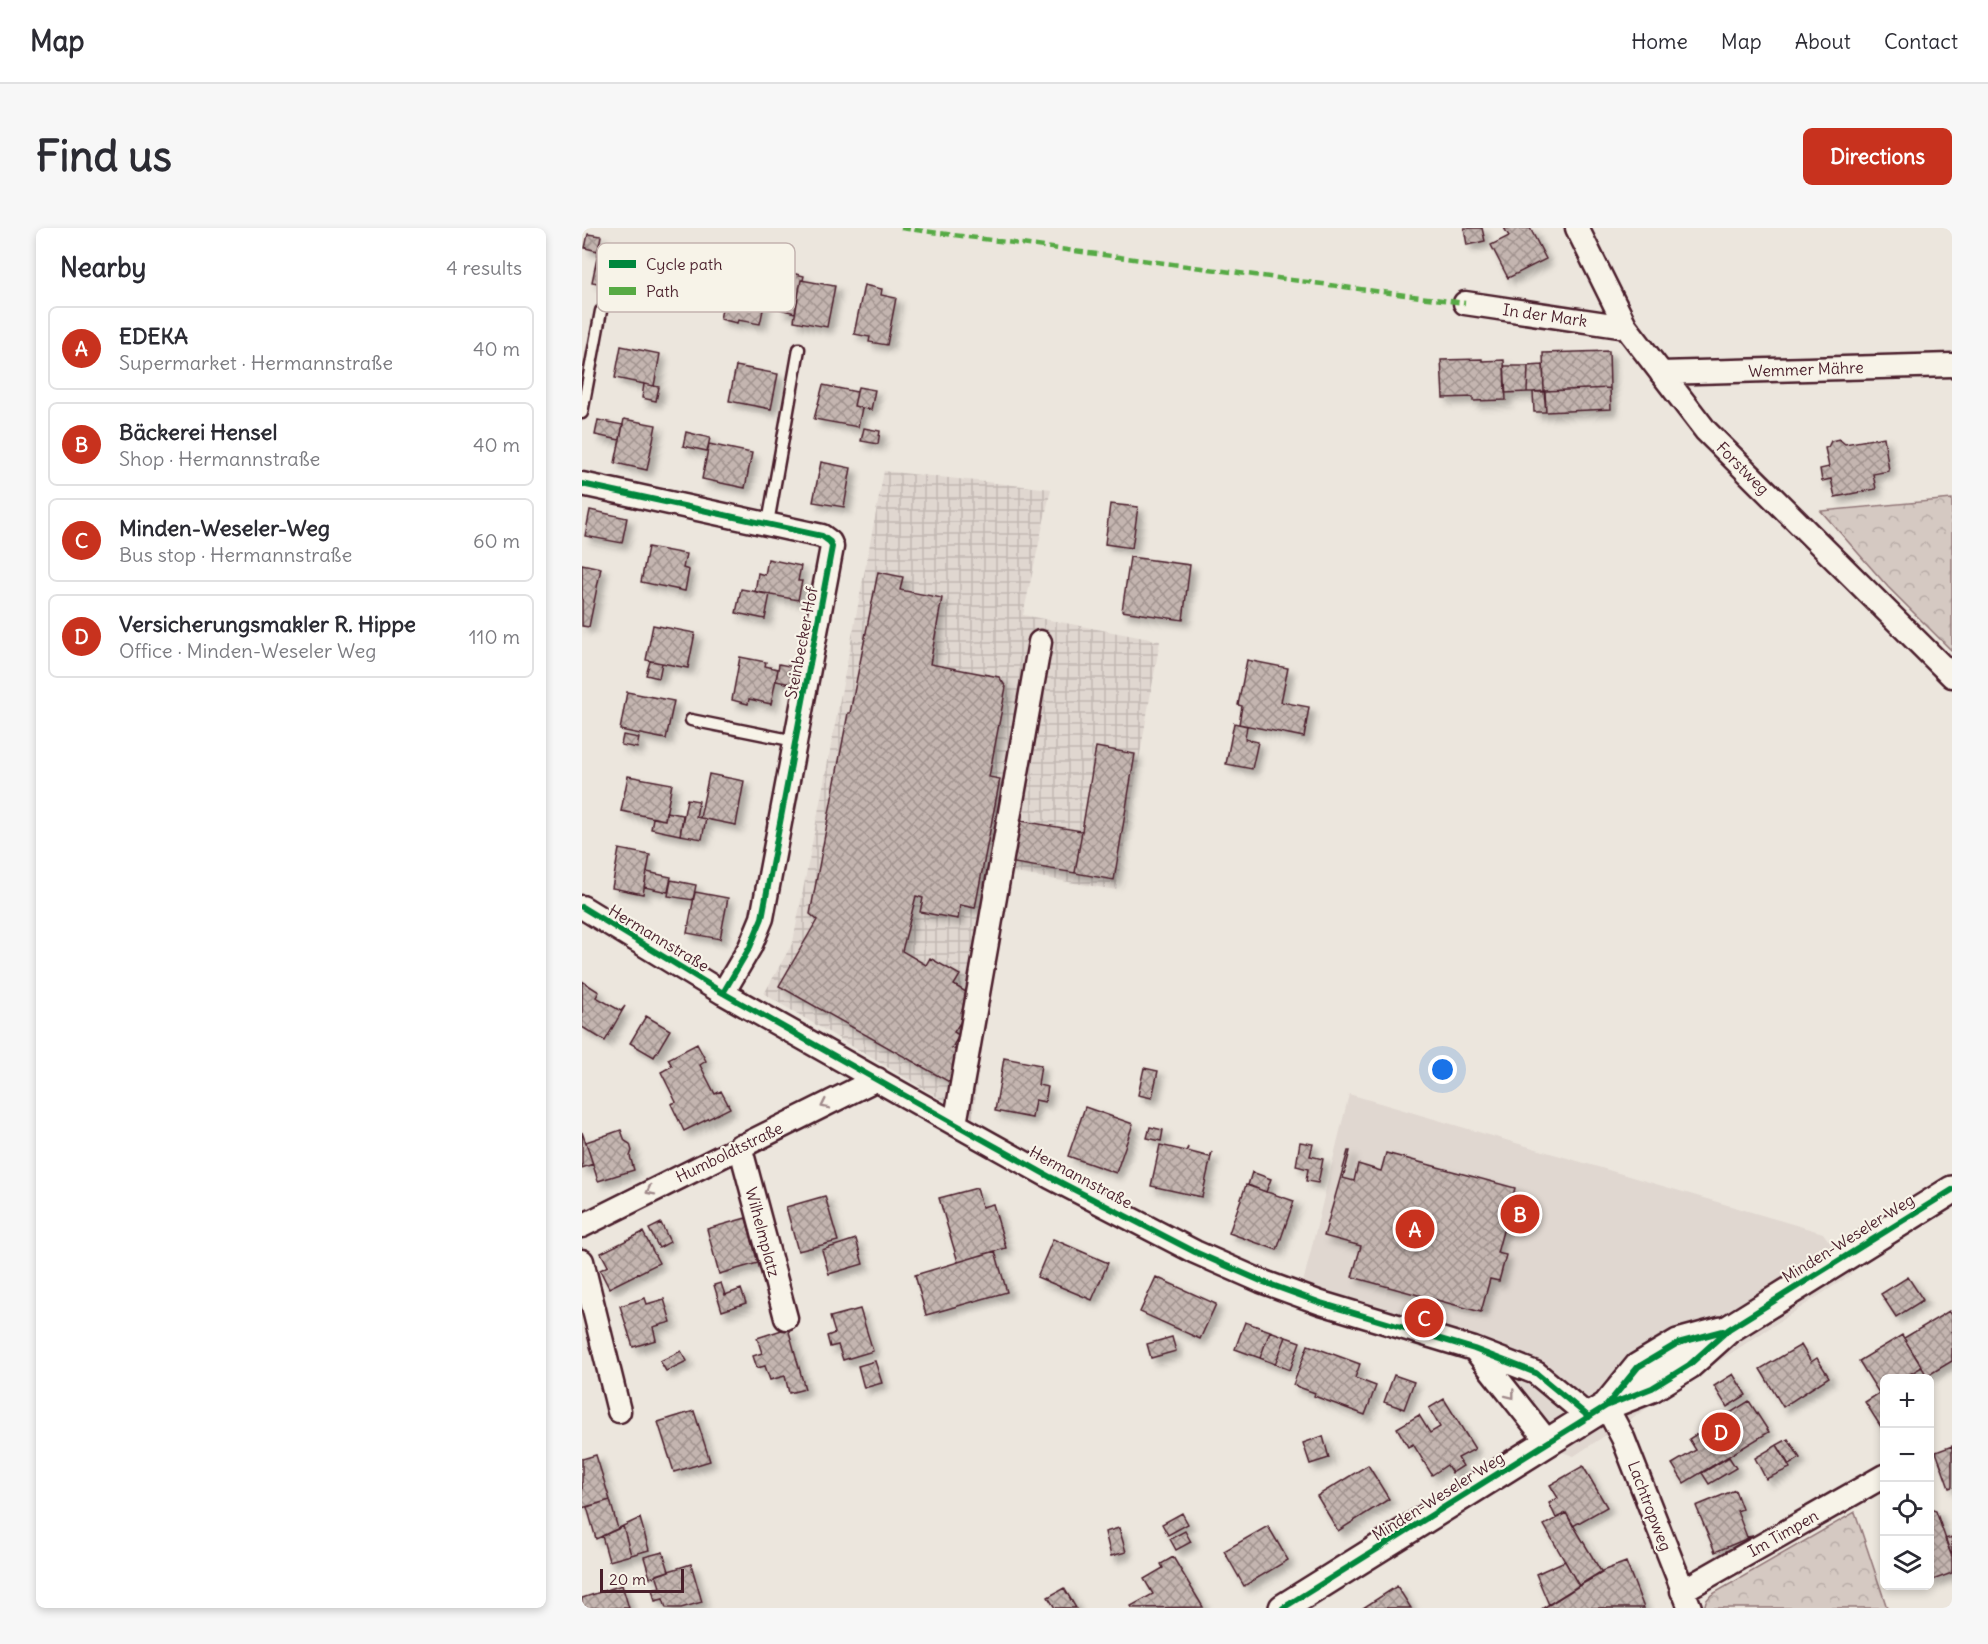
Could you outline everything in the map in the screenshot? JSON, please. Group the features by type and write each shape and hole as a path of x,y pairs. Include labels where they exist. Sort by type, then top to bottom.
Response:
{"street":[{"name":"Forstweg","path":"1577,228 1626,327 1706,431 1952,676"},
{"name":"In der Mark","path":"1465,303 1626,327"},
{"name":"Wemmer Mähre","path":"1661,373 1952,365"},
{"name":"Steinbecker Hof","path":"582,484 822,536 827,538 832,547 762,918 750,946 723,993"},
{"path":"955,1124 1040,642"},
{"name":"Hermannstraße","path":"582,908 723,993 955,1124 1050,1177 1195,1252 1261,1281 1322,1303 1474,1349 1536,1373 1598,1412"},
{"name":"Humboldtstraße","path":"582,1226 877,1079"},
{"name":"Wilhelmplatz","path":"740,1146 786,1318"},
{"name":"Minden-Weseler Weg","path":"1283,1608 1598,1412 1638,1367 1678,1343 1729,1329 1952,1190"},
{"path":"582,1261 619,1411"},
{"path":"1474,1349 1548,1442"},
{"name":"Lachtropweg","path":"1598,1412 1623,1438 1686,1599"},
{"name":"Im Timpen","path":"1686,1599 1880,1478"}],"lane":[{"path":"582,412 601,312"},
{"path":"768,523 799,349"},
{"path":"691,720 795,741"}],"shaded area":[{"path":"884,471 1051,489 1023,615 1160,641 1116,890 1010,872 990,975 973,1118 764,994 793,942"},
{"path":"1349,1094 1823,1233 1852,1274 1574,1456 1543,1446 1468,1348 1303,1283"}],"green space":[{"path":"1952,499 1952,651 1888,587 1821,511"},
{"path":"1855,1512 1887,1608 1704,1608 1711,1595"}],"building":[{"path":"1464,228 1482,228 1485,241 1467,245"},
{"path":"1504,228 1530,228 1546,259 1508,278 1491,245 1509,236"},
{"path":"588,234 601,236 600,243 597,243 597,251 585,248"},
{"path":"597,258 597,283 592,282"},
{"path":"795,274 804,276 801,280 795,313 791,312 795,312"},
{"path":"801,280 835,286 827,327 794,321"},
{"path":"864,285 882,289 881,295 896,298 887,345 869,342 870,337 854,334"},
{"path":"721,312 763,312 760,324 738,320 737,323 720,319"},
{"path":"621,346 660,354 654,386 615,378"},
{"path":"1609,351 1610,388 1544,391 1543,353"},
{"path":"1482,359 1482,361 1504,360 1506,400 1473,401 1473,397 1443,398 1441,360"},
{"path":"1543,365 1544,392 1527,392 1528,366"},
{"path":"736,366 778,374 771,409 729,401"},
{"path":"1504,366 1528,366 1527,392 1505,393"},
{"path":"644,384 659,387 656,401 642,398"},
{"path":"823,385 857,392 854,406 862,408 858,427 814,419"},
{"path":"858,387 875,390 871,410 854,406"},
{"path":"1610,388 1611,409 1546,412 1545,391"},
{"path":"1544,391 1546,412 1534,412 1533,392"},
{"path":"624,419 656,425 647,470 615,463"},
{"path":"598,420 623,425 620,440 595,435"},
{"path":"864,428 880,431 878,444 861,441"},
{"path":"686,432 710,438 707,451 683,446"},
{"path":"1884,437 1889,471 1873,474 1876,489 1835,497 1831,479 1822,481 1820,469 1829,467 1825,448 1831,441 1839,439 1845,444"},
{"path":"709,444 752,453 745,488 702,479"},
{"path":"821,462 851,468 844,507 813,502"},
{"path":"1110,504 1138,507 1132,548 1105,544"},
{"path":"590,510 627,518 622,543 585,536"},
{"path":"648,547 686,554 683,568 689,570 685,591 641,582"},
{"path":"1130,557 1190,565 1183,620 1122,611"},
{"path":"768,559 801,566 798,581 802,581 798,600 755,592 758,573 765,575"},
{"path":"582,564 601,568 589,627 582,626"},
{"path":"878,572 903,577 900,590 942,598 930,664 999,677 1006,687 989,777 1000,779 975,908 960,905 958,919 920,912 923,898 916,896 902,951 926,965 930,958 960,975 954,985 971,995 961,1012 965,1015 954,1032 959,1035 952,1048 964,1054 951,1083 779,986 817,920 810,914 848,713 850,713"},
{"path":"741,589 770,594 765,619 736,613"},
{"path":"653,625 695,633 688,668 646,660"},
{"path":"740,657 766,662 765,666 778,669 771,704 749,699 748,704 732,700"},
{"path":"1247,660 1288,668 1281,702 1309,707 1304,737 1239,724 1242,706 1238,705"},
{"path":"650,661 662,663 659,678 646,675"},
{"path":"779,664 794,667 791,684 776,681"},
{"path":"627,692 674,701 666,739 620,730"},
{"path":"1234,723 1247,726 1245,739 1258,742 1252,769 1226,764"},
{"path":"623,735 639,738 637,748 621,745"},
{"path":"1096,747 1135,754 1114,880 1075,873"},
{"path":"709,774 744,781 736,825 700,818"},
{"path":"628,776 672,784 665,820 621,811"},
{"path":"687,799 699,801 696,817 706,819 702,839 680,835"},
{"path":"666,812 683,815 680,835 651,829 653,818 665,820"},
{"path":"1015,820 1082,831 1075,873 1008,862"},
{"path":"619,849 650,855 643,894 612,888"},
{"path":"647,872 671,877 668,892 644,887"},
{"path":"671,880 696,885 693,900 668,896"},
{"path":"695,892 728,898 720,939 687,933"},
{"path":"582,981 599,992 596,997 621,1011 625,1006 605,1041 582,1027"},
{"path":"646,1016 670,1030 654,1057 630,1043"},
{"path":"697,1044 706,1061 700,1065 715,1094 721,1091 730,1108 684,1131 671,1104 676,1102 661,1072 672,1066 668,1059"},
{"path":"1004,1058 1041,1065 1038,1085 1048,1087 1045,1102 1035,1100 1032,1118 995,1111"},
{"path":"1144,1068 1158,1071 1152,1098 1138,1095"},
{"path":"1085,1107 1133,1124 1116,1173 1068,1156"},
{"path":"1150,1127 1163,1130 1161,1141 1147,1138"},
{"path":"621,1130 625,1141 630,1144 632,1151 630,1156 634,1170 598,1181 586,1142"},
{"path":"582,1132 593,1164 582,1168"},
{"path":"1300,1142 1313,1144 1310,1156 1323,1159 1318,1183 1306,1181 1308,1169 1296,1166"},
{"path":"1160,1145 1186,1151 1188,1147 1187,1151 1210,1157 1212,1152 1202,1197 1151,1186"},
{"path":"1348,1151 1350,1151 1343,1178 1354,1181 1358,1164 1381,1171 1386,1153 1515,1188 1511,1204 1514,1204 1509,1221 1506,1220 1497,1253 1506,1255 1499,1281 1490,1279 1481,1312 1352,1277 1361,1246 1324,1236"},
{"path":"1252,1172 1271,1179 1266,1192 1248,1185"},
{"path":"1246,1185 1294,1201 1277,1250 1229,1233"},
{"path":"977,1188 982,1207 993,1204 1006,1248 958,1262 939,1198"},
{"path":"825,1196 838,1241 798,1251 786,1207"},
{"path":"746,1218 758,1263 719,1274 707,1229"},
{"path":"661,1223 670,1242 659,1248 649,1229"},
{"path":"643,1232 659,1263 609,1288 600,1270 608,1266 601,1253"},
{"path":"856,1239 863,1264 829,1274 822,1250"},
{"path":"1053,1239 1108,1263 1092,1300 1037,1277"},
{"path":"995,1251 1007,1292 926,1315 915,1275"},
{"path":"1156,1277 1216,1304 1200,1339 1140,1312"},
{"path":"1908,1277 1923,1300 1896,1317 1881,1294"},
{"path":"721,1283 725,1295 741,1289 746,1303 722,1311 714,1285"},
{"path":"645,1298 647,1304 664,1299 671,1322 653,1327 656,1340 633,1347 620,1306"},
{"path":"860,1309 873,1351 843,1360 838,1345 830,1347 827,1336 835,1333 830,1317"},
{"path":"1949,1311 1952,1315 1952,1361 1930,1374 1926,1374 1904,1338"},
{"path":"1245,1322 1270,1331 1260,1358 1235,1349"},
{"path":"788,1328 805,1389 789,1393 785,1376 770,1380 765,1366 757,1368 753,1356 762,1353 757,1338"},
{"path":"1270,1331 1286,1337 1275,1364 1260,1358"},
{"path":"1902,1335 1922,1367 1910,1374 1880,1374 1879,1393 1859,1361"},
{"path":"1172,1337 1176,1351 1151,1358 1147,1344"},
{"path":"1286,1337 1300,1342 1290,1370 1275,1364"},
{"path":"1308,1345 1360,1364 1355,1378 1376,1386 1365,1415 1314,1396 1315,1393 1293,1385"},
{"path":"1801,1345 1811,1362 1817,1358 1829,1377 1783,1407 1760,1369"},
{"path":"681,1351 687,1361 666,1371 660,1361"},
{"path":"875,1361 882,1383 864,1388 858,1366"},
{"path":"1733,1374 1746,1395 1727,1407 1714,1386"},
{"path":"1394,1375 1414,1382 1404,1409 1384,1402"},
{"path":"1880,1393 1880,1425 1865,1402"},
{"path":"1444,1399 1475,1449 1458,1458 1463,1466 1452,1473 1447,1465 1432,1475 1413,1444 1408,1447 1397,1428 1419,1415 1430,1433 1440,1427 1429,1408"},
{"path":"1749,1401 1769,1432 1684,1483 1672,1464 1696,1450 1689,1439"},
{"path":"694,1411 710,1461 674,1472 658,1422"},
{"path":"1323,1436 1329,1458 1310,1464 1303,1443"},
{"path":"1788,1439 1800,1458 1789,1465 1777,1445"},
{"path":"1777,1445 1790,1468 1766,1479 1755,1458"},
{"path":"1952,1446 1952,1487 1949,1488 1936,1452"},
{"path":"596,1455 610,1500 582,1508 582,1459"},
{"path":"1729,1457 1736,1468 1709,1484 1702,1473"},
{"path":"1368,1465 1389,1499 1338,1531 1317,1496"},
{"path":"1583,1466 1607,1507 1573,1526 1566,1513 1556,1518 1549,1503 1558,1498 1550,1485"},
{"path":"1735,1490 1742,1509 1737,1511 1747,1537 1753,1536 1715,1552 1696,1506"},
{"path":"610,1500 618,1529 596,1539 587,1507"},
{"path":"1934,1510 1952,1557 1952,1573 1934,1580"},
{"path":"1182,1513 1188,1524 1168,1535 1162,1524"},
{"path":"1566,1513 1602,1573 1579,1586 1544,1525"},
{"path":"640,1518 649,1550 631,1555 623,1526"},
{"path":"623,1526 631,1555 609,1561 602,1536"},
{"path":"1268,1526 1288,1560 1244,1586 1224,1551"},
{"path":"1119,1528 1126,1552 1111,1556 1105,1532"},
{"path":"1185,1531 1191,1542 1176,1550 1170,1539"},
{"path":"1952,1537 1952,1557 1945,1539"},
{"path":"663,1552 669,1571 650,1578 644,1557"},
{"path":"1173,1557 1203,1607 1132,1608 1131,1606 1153,1594 1144,1579 1163,1568 1161,1564"},
{"path":"1565,1561 1579,1586 1549,1605 1536,1574"},
{"path":"1626,1562 1644,1608 1543,1608 1602,1571"},
{"path":"691,1564 702,1602 681,1608 666,1608 663,1599 655,1601 652,1589 660,1587 656,1575"},
{"path":"622,1585 629,1608 582,1608 582,1598"},
{"path":"1397,1586 1411,1608 1363,1608"},
{"path":"1064,1588 1076,1608 1055,1608 1048,1597"}],"marked path":[{"path":"901,228 1465,303"}],"cycle path":[{"path":"582,484 822,536 830,542 832,547 762,918 750,947 723,993"},
{"path":"582,907 723,993 955,1124 1050,1177 1195,1252 1261,1281 1321,1303 1474,1349 1536,1373 1589,1417"},
{"path":"1283,1608 1606,1406 1652,1388 1673,1375 1689,1365 1729,1329 1952,1190"},
{"path":"1608,1404 1638,1367 1678,1343 1723,1331"}],"place":[{"name":"Bäckerei Hensel","path":"1520,1214"},
{"name":"EDEKA","path":"1415,1229"},
{"name":"Minden-Weseler-Weg","path":"1424,1318"},
{"name":"Versicherungsmakler R. Hippe","path":"1721,1432"}]}
